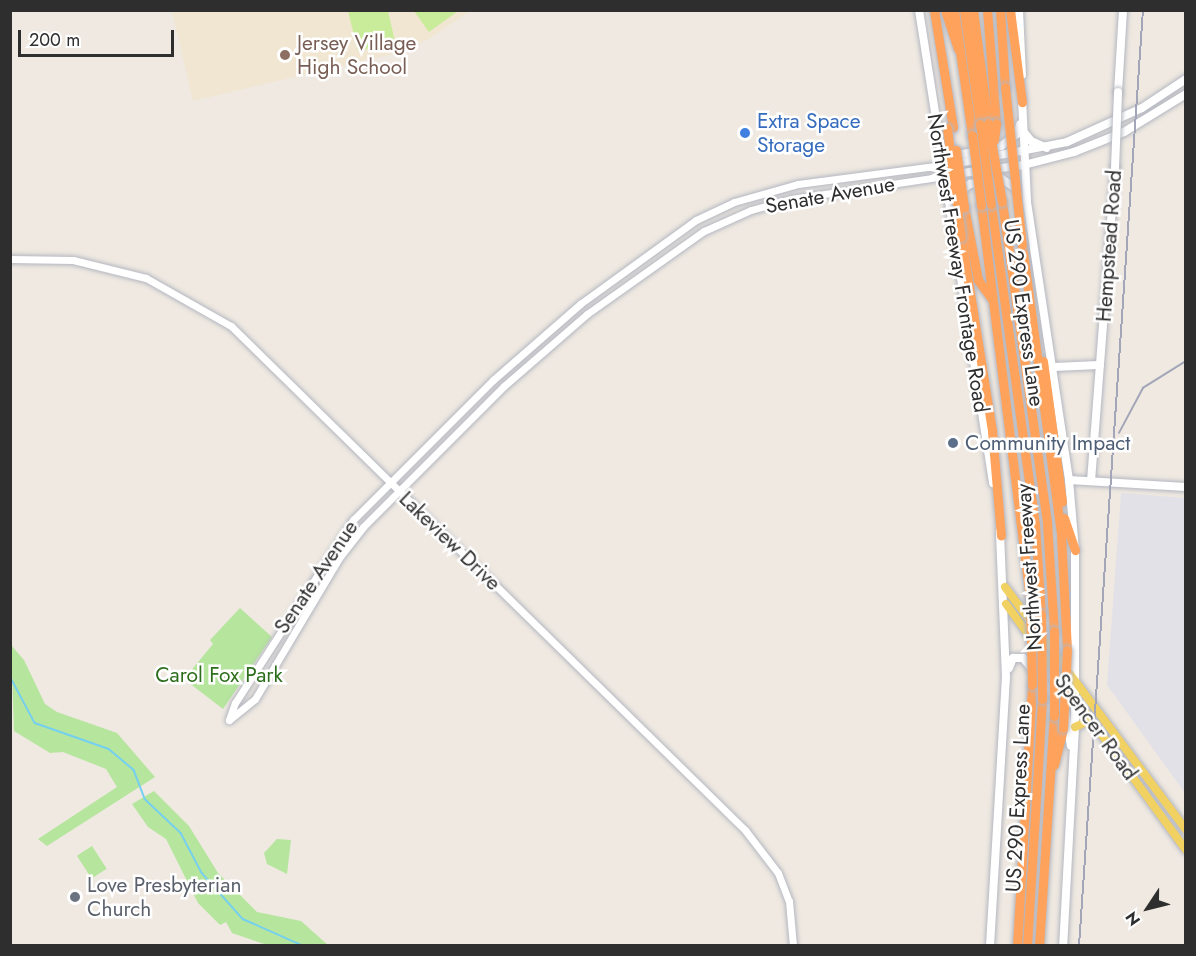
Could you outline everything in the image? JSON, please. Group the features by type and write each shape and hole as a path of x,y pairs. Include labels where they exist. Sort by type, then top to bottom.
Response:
{"highway":[{"path":"934,10 950,127 961,237 992,431 1001,536"},
{"path":"945,10 950,36 960,54 984,124"},
{"path":"954,10 960,54"},
{"name":"US 290 Express Lane","path":"964,10 984,124 986,204 1032,502 1041,614 1042,699 1027,945"},
{"path":"973,10 984,124"},
{"path":"1000,10 1005,87 1022,245 1061,535 1067,650 1061,749 1051,770"},
{"path":"1010,10 1022,102"},
{"path":"984,124 988,12"},
{"name":"Northwest Freeway","path":"984,124 993,148 1002,202 1047,523 1054,631 1054,716 1039,945"},
{"path":"950,127 978,280 994,301"},
{"name":"Northwest Freeway","path":"986,204 994,301 1030,598 1032,685 1017,945"},
{"path":"1026,273 1051,409 1066,527 1075,550"}],"main road":[{"name":"Northwest Freeway Frontage Road","path":"919,10 1001,536 1005,587 1006,677 990,945"},
{"path":"1019,10 1023,154 1027,202 1070,480 1075,550 1074,768 1063,945"},
{"name":"Hempstead Road","path":"1091,481 1115,168 1123,10"},
{"name":"Senate Avenue","path":"943,165 1023,154 1048,148 1142,108 1185,79"},
{"name":"Senate Avenue","path":"944,176 1024,165 1108,139 1185,94"},
{"path":"938,135 958,155 1001,146 1017,134 1022,117"},
{"path":"1023,131 1031,141 1048,148"},
{"path":"950,216 959,193 970,184 1005,180 1027,202"},
{"path":"1052,367 1100,365"},
{"path":"1070,480 1185,487"},
{"name":"Spencer Road","path":"1005,587 1185,830"},
{"name":"Spencer Road","path":"1006,604 1185,850"},
{"path":"1006,677 1010,662 1020,656 1065,709 1074,768"},
{"path":"1075,727 1091,720"}],"street":[{"name":"Senate Avenue","path":"943,165 777,188 696,220 580,304 493,380 390,482 330,552 235,703 229,720 255,699 339,558 399,491 545,348 704,231 766,204 944,176"},
{"name":"Lakeview Drive","path":"10,259 98,264 146,278 200,305 231,326 745,830 778,873 789,901 793,945"}],"shaded area":[{"name":"Jersey Village High School","path":"172,11 470,11 427,40 396,53 193,101"},
{"path":"1121,493 1185,498 1185,793 1107,685"}],"green space":[{"path":"348,11 388,11 395,42 358,51"},
{"path":"414,11 458,11 429,32"},
{"name":"Carol Fox Park","path":"240,608 272,637 223,709 184,679 213,644 210,640"},
{"path":"11,645 24,660 45,704 57,712 117,733 155,777 47,846 38,839 117,787 106,769 63,752 50,753 14,731"},
{"path":"154,791 189,826 218,873 257,912 301,921 328,945 267,945 232,933 226,922 220,925 198,903 166,839 148,827 132,804"},
{"path":"277,839 291,840 287,874 267,864 264,853"},
{"path":"92,846 107,869 92,878 77,856"}],"waterway":[{"path":"10,676 35,723 109,749 134,770 145,799 181,833 202,873 243,919 304,946"}],"railway":[{"path":"1079,946 1143,10"},
{"path":"1119,433 1143,388 1186,361"}],"place":[{"name":"Jersey Village High School","path":"285,55"},
{"name":"Extra Space Storage","path":"745,133"},
{"name":"Community Impact","path":"953,443"},
{"name":"Love Presbyterian Church","path":"75,897"}]}
